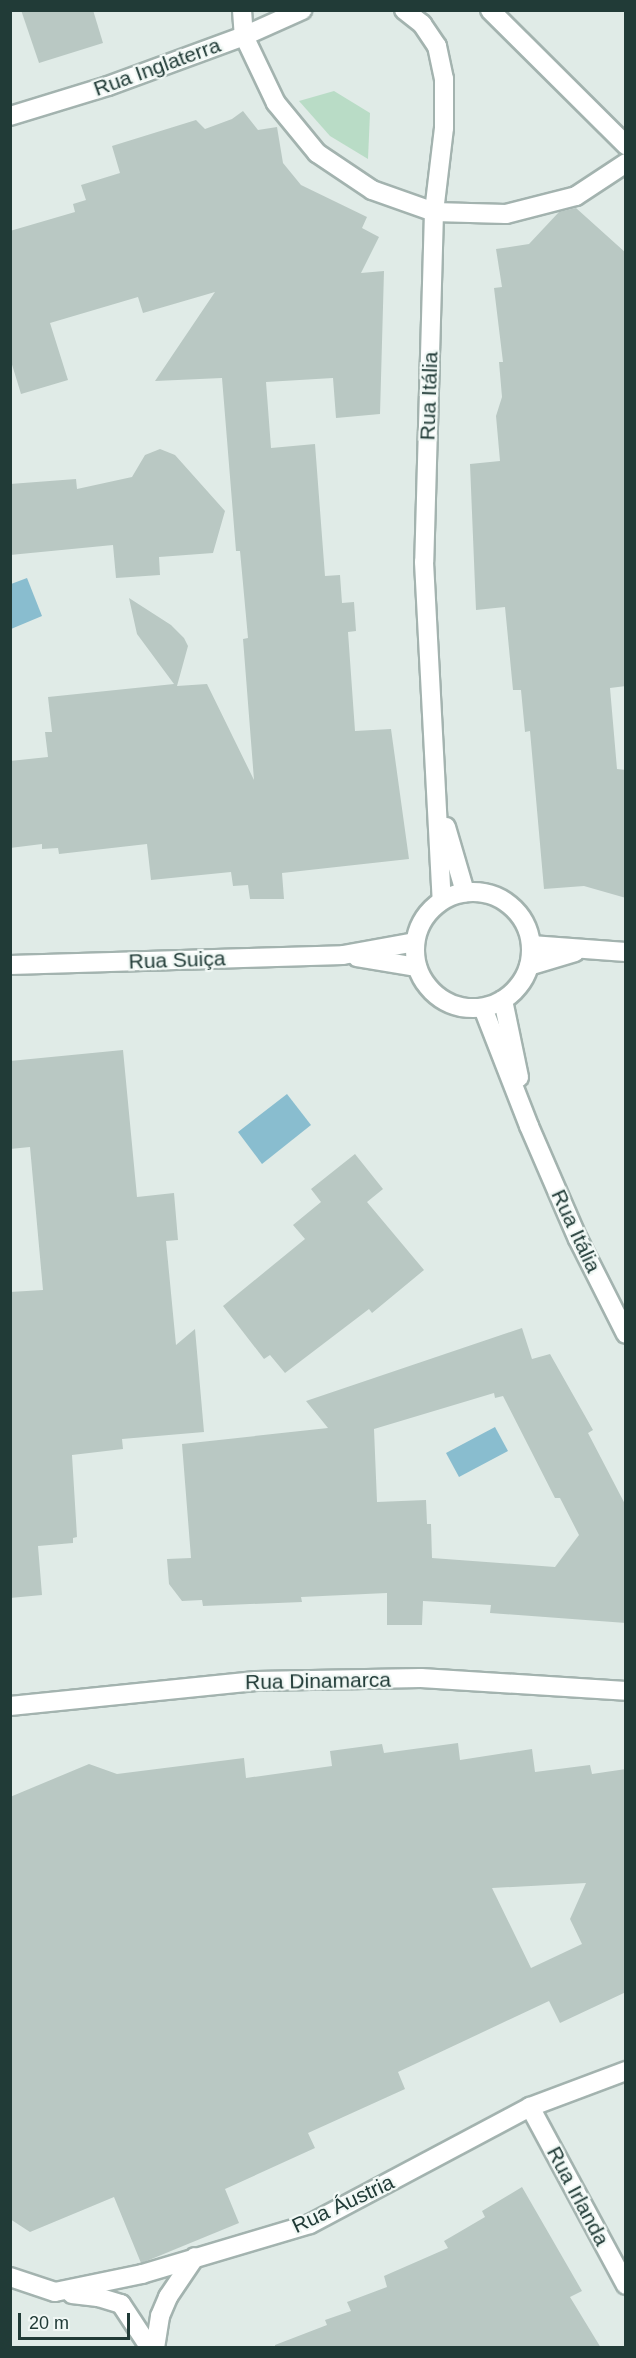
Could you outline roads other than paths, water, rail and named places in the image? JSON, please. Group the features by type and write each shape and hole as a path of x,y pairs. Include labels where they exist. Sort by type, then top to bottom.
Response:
{"street":[{"path":"242,10 244,36 276,103 317,153 372,190 434,212 506,214 576,195 626,164"},
{"name":"Rua Inglaterra","path":"10,116 108,87 244,36 302,10"},
{"name":"Rua Itália","path":"404,10 422,24 437,46 444,80 444,128 434,212 424,562 442,900"},
{"path":"490,10 626,145"},
{"name":"Rua Itália","path":"436,796 465,892"},
{"path":"465,892 488,894 509,904 524,922 531,945 529,966 519,986 503,1000 483,1008 462,1007 442,1000 427,986 417,967 416,942 420,926 429,911 442,900 465,892"},
{"name":"Rua Suiça","path":"10,965 343,955 416,942"},
{"path":"531,945 626,952"},
{"path":"529,966 589,949"},
{"name":"Rua Suiça","path":"343,955 417,967"},
{"name":"Rua Itália","path":"503,1000 529,1126"},
{"name":"Rua Itália","path":"483,1008 529,1126 578,1239 626,1334"},
{"name":"Rua Dinamarca","path":"10,1706 256,1681 421,1678 626,1691"},
{"name":"Rua Áustria","path":"55,2292 142,2274 310,2224 530,2107 626,2071"},
{"name":"Rua Irlanda","path":"530,2107 626,2284"},
{"path":"152,2348 160,2316 168,2297 195,2257"},
{"path":"10,2277 55,2292 98,2297 120,2304 152,2348"}],"water":[{"path":"27,578 42,616 11,629 11,584"},
{"path":"287,1094 311,1125 262,1164 238,1132"},
{"path":"495,1427 508,1451 459,1477 446,1453"}]}
